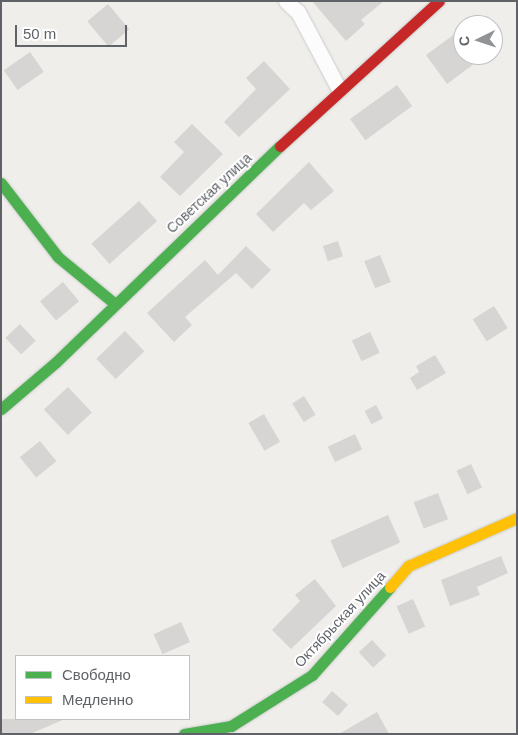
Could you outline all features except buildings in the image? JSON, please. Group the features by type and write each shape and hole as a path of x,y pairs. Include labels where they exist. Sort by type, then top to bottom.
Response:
{"street":[{"path":"286,1 298,12 339,89"},
{"name":"Советская улица","path":"1,408 339,89 439,1"},
{"path":"1,183 58,257 114,303"},
{"name":"Октябрьская улица","path":"184,734 230,726 248,717 312,675 408,566 517,518"}],"traffic: fast":[{"path":"1,409 56,362 280,146"},
{"path":"1,183 58,257 114,303"},
{"path":"184,734 231,726 312,675 390,587"}],"traffic: slow":[{"path":"390,587 408,566 517,518"}],"traffic: jam":[{"path":"280,146 439,1"}]}
